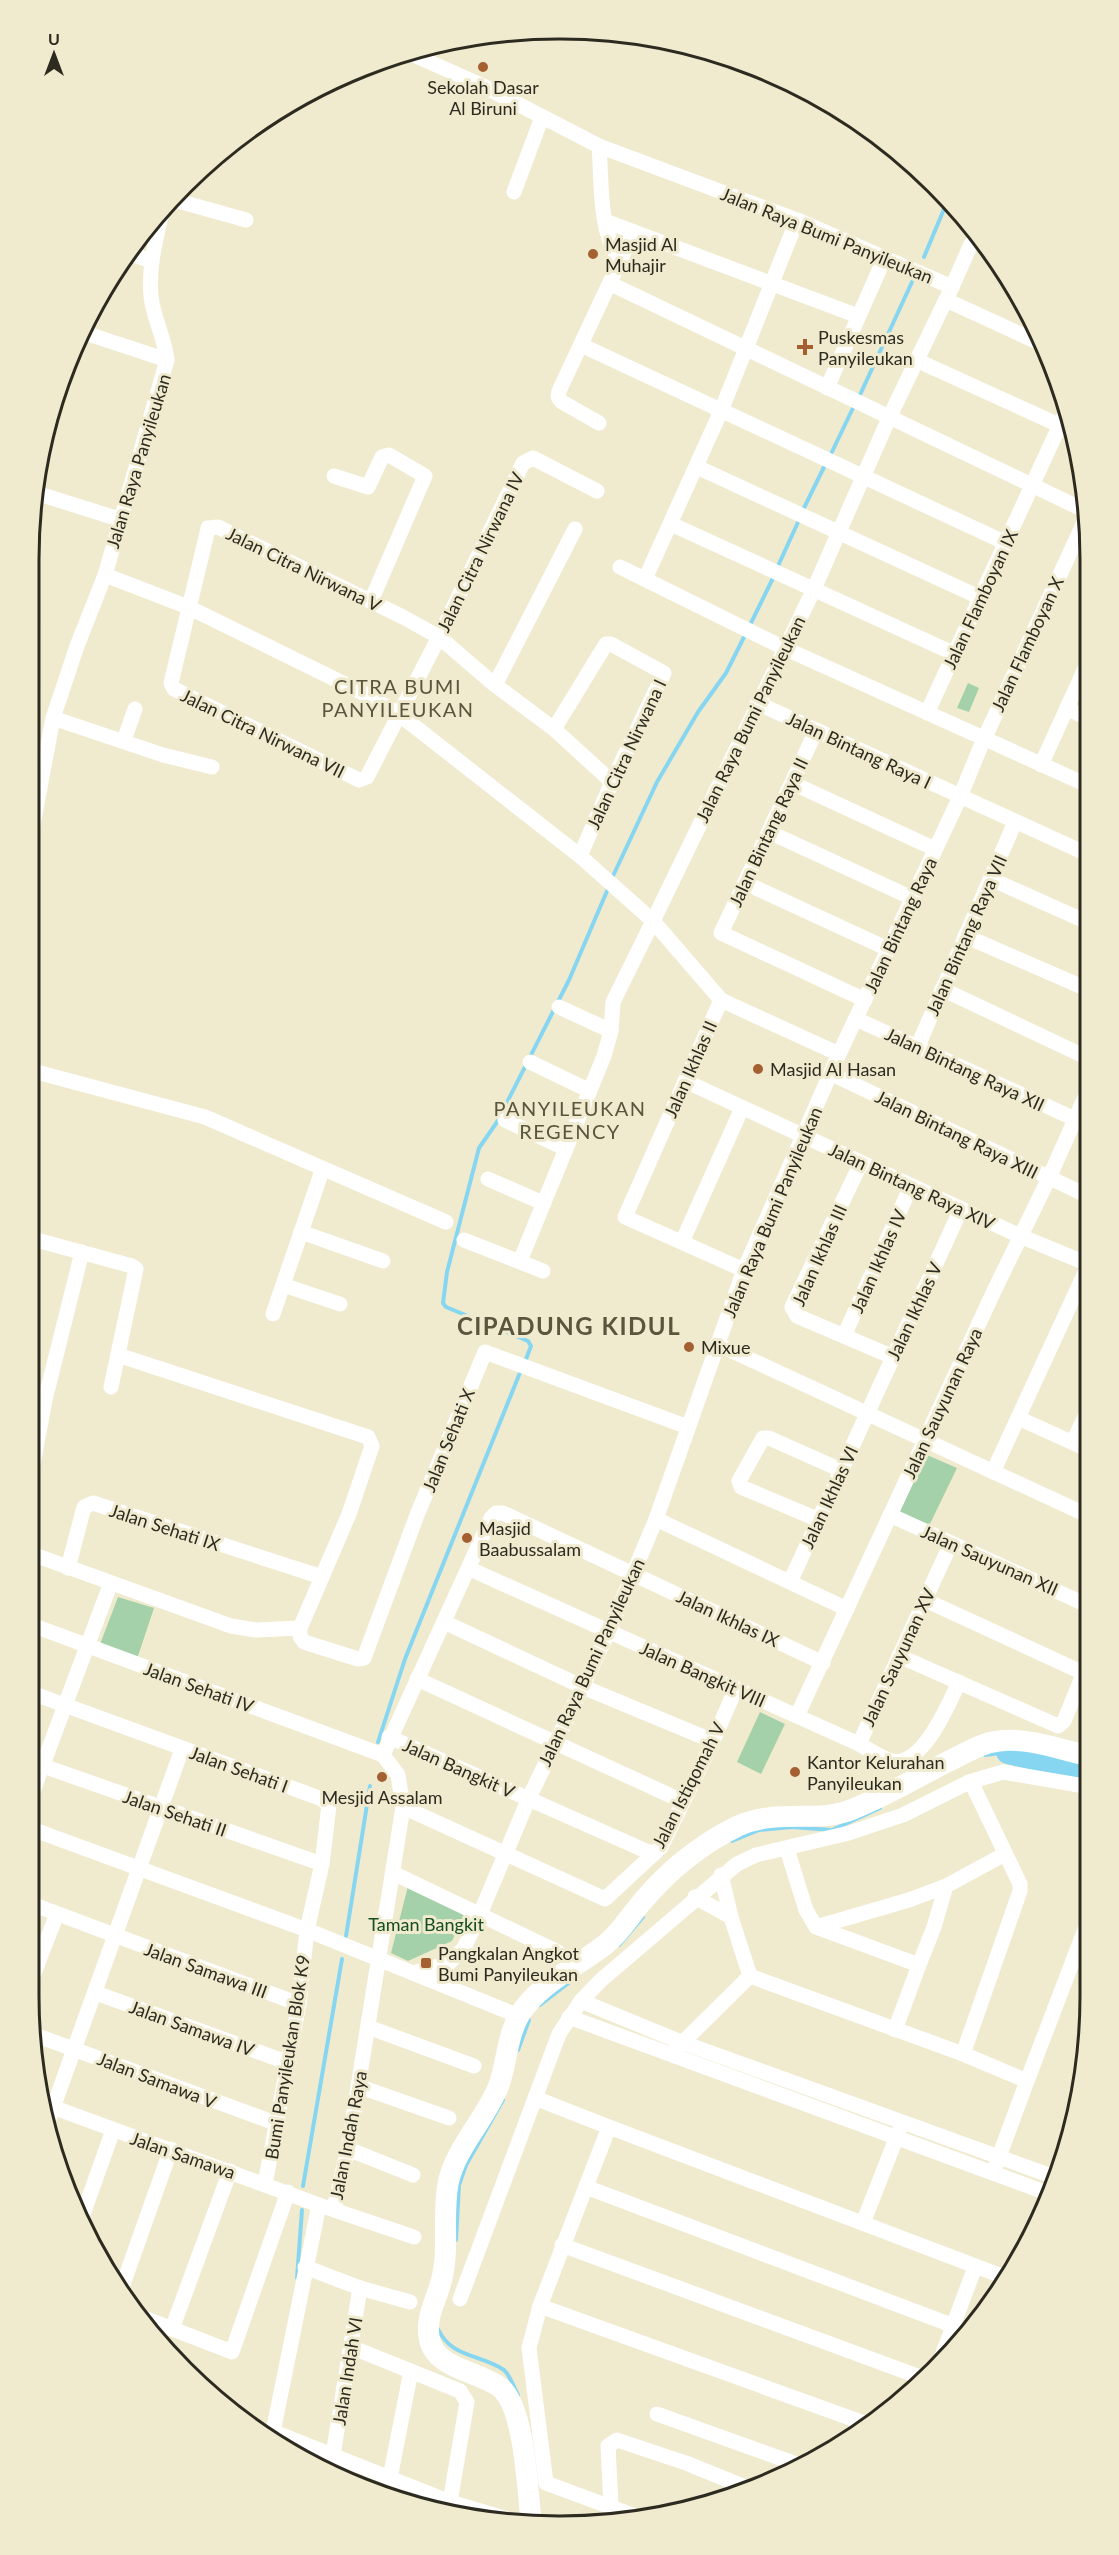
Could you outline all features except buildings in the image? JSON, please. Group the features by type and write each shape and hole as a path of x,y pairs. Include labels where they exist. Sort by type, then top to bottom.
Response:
{"street":[{"name":"Jalan Raya Bumi Panyileukan","path":"420,58 599,146 796,220 885,257 949,293 889,418 814,589 614,1002 611,1031 590,1091 520,1261"},
{"path":"514,192 543,117"},
{"path":"599,146 605,221 612,249 621,262"},
{"path":"181,202 246,220"},
{"path":"645,579 721,411 773,284 796,220"},
{"path":"605,221 858,316"},
{"name":"Jalan Raya Panyileukan","path":"39,778 53,718 77,646 105,575 119,519 168,360 151,297 151,261 158,229"},
{"path":"599,423 558,398 633,233"},
{"path":"974,245 949,293 1030,337"},
{"path":"137,256 151,261"},
{"path":"826,388 885,257"},
{"path":"611,284 1077,507"},
{"path":"90,335 168,360"},
{"path":"582,345 1006,543"},
{"path":"916,360 1061,422"},
{"name":"Jalan Flamboyan IX","path":"927,713 1032,486 1063,428"},
{"path":"334,476 369,487 382,457 389,455 424,475 371,601"},
{"name":"Jalan Citra Nirwana IV","path":"400,715 523,464 533,458 597,491"},
{"path":"697,467 981,598"},
{"path":"43,495 119,519"},
{"path":"671,524 955,654"},
{"name":"Jalan Citra Nirwana V","path":"188,606 207,533 212,526 371,601 439,637 495,685 554,729 612,782"},
{"path":"495,685 575,529"},
{"name":"Jalan Flamboyan X","path":"960,797 984,739 1079,533"},
{"path":"620,567 784,648 1080,782"},
{"path":"105,575 188,606 369,696 400,715 580,856 653,921 721,1000 839,1054"},
{"name":"Jalan Citra Nirwana VII","path":"188,606 171,683 174,689 359,780 367,777 400,715"},
{"name":"Jalan Citra Nirwana I","path":"554,729 606,644 611,644 664,673 580,856"},
{"path":"1041,765 1080,679"},
{"name":"Jalan Bintang Raya I","path":"757,703 1080,851"},
{"path":"1067,708 1080,714"},
{"path":"124,740 135,709"},
{"path":"53,718 163,754 212,767"},
{"name":"Jalan Bintang Raya II","path":"816,731 721,933 865,999"},
{"path":"792,783 935,849"},
{"name":"Jalan Bintang Raya","path":"839,1054 960,797"},
{"name":"Jalan Bintang Raya VII","path":"917,1048 1015,822"},
{"path":"769,832 912,898"},
{"path":"992,879 1080,919"},
{"path":"745,883 888,949"},
{"path":"965,936 1080,986"},
{"path":"942,989 1080,1054"},
{"name":"Jalan Ikhlas II","path":"721,1000 625,1216 744,1270"},
{"path":"559,1007 611,1031"},
{"name":"Jalan Bintang Raya XII","path":"856,1019 1080,1122"},
{"name":"Jalan Raya Bumi Panyileukan","path":"413,1973 449,1963 464,1948 480,1914 529,1798 609,1631 656,1519 744,1270 839,1054"},
{"path":"530,1062 590,1091"},
{"path":"39,1073 205,1117 322,1171 446,1222"},
{"name":"Jalan Bintang Raya XIII","path":"832,1074 1080,1192"},
{"name":"Jalan Bintang Raya XIV","path":"685,1081 1080,1262"},
{"path":"682,1242 742,1108"},
{"path":"505,1120 566,1149"},
{"name":"Jalan Sauyunan Raya","path":"797,1716 1020,1236 1080,1124"},
{"name":"Jalan Ikhlas III","path":"861,1163 792,1307 796,1316 893,1357"},
{"path":"273,1314 322,1171"},
{"path":"488,1179 543,1203"},
{"name":"Jalan Ikhlas IV","path":"844,1335 911,1186"},
{"name":"Jalan Ikhlas V","path":"868,1413 961,1209"},
{"path":"301,1232 383,1261"},
{"path":"464,1240 543,1271"},
{"path":"39,1241 136,1269 111,1388"},
{"path":"39,1430 81,1252"},
{"path":"993,1472 1080,1282"},
{"path":"283,1285 340,1304"},
{"path":"717,1344 1080,1512"},
{"name":"Jalan Sehati X","path":"300,1628 300,1636 304,1642 358,1659 368,1653 417,1515 485,1352 688,1427"},
{"path":"39,1557 110,1585 231,1626 255,1630 300,1628 322,1577 327,1572 358,1490 372,1446 371,1440 239,1392 118,1355"},
{"path":"39,1399 45,1400"},
{"name":"Jalan Ikhlas VI","path":"790,1582 868,1413"},
{"path":"1018,1418 1080,1446"},
{"path":"1073,1442 1080,1427"},
{"path":"819,1520 741,1487 739,1481 763,1438 769,1438 841,1470"},
{"name":"Jalan Sehati IX","path":"68,1568 84,1507 93,1503 322,1577"},
{"name":"Jalan Ikhlas IX","path":"470,1569 491,1518 496,1513 503,1513 823,1663"},
{"name":"Jalan Sauyunan XII","path":"890,1515 1080,1602"},
{"path":"656,1519 847,1609"},
{"name":"Jalan Sauyunan XV","path":"797,1716 859,1744 951,1543"},
{"path":"378,1959 402,1807 398,1776 377,1752 389,1737 470,1569"},
{"name":"Jalan Bangkit VIII","path":"470,1569 797,1716"},
{"path":"39,1756 64,1705 110,1585"},
{"path":"924,1600 1080,1667"},
{"path":"444,1622 583,1687 713,1741"},
{"name":"Jalan Sehati IV","path":"39,1628 377,1752"},
{"path":"899,1656 1058,1726 1064,1721 1080,1687"},
{"path":"417,1679 682,1801"},
{"path":"859,1744 891,1761 897,1761 914,1753 927,1741 945,1712 958,1682"},
{"name":"Jalan Istiqomah V","path":"506,1853 605,1899 661,1846 713,1741 736,1688"},
{"name":"Jalan Sehati I","path":"39,1696 322,1799 329,1804 322,1864 307,1930"},
{"name":"Jalan Bangkit V","path":"389,1737 653,1854"},
{"path":"535,2486 511,2401 490,2381 444,2360 435,2352 429,2339 429,2323 442,2282 448,2181 457,2160 489,2110 500,2081 514,2025 520,2014 534,1997 554,1980 616,1935 671,1871 709,1843 741,1824 777,1815 846,1812 875,1801 971,1750 1000,1740 1080,1749"},
{"path":"51,2107 96,1993 114,1936 182,1749"},
{"name":"Jalan Sehati II","path":"39,1765 322,1864"},
{"path":"460,2299 559,2034 568,2017 581,2001 721,1875 756,1855 849,1833 903,1815 969,1782 1003,1772 1080,1785"},
{"path":"963,2054 1020,1891 1015,1870 969,1782"},
{"path":"402,1807 506,1853"},
{"path":"39,1832 307,1930 509,2012"},
{"path":"787,1849 806,1910 816,1927 919,1965"},
{"path":"816,1927 909,1900 946,1886 1005,1854"},
{"path":"393,1873 558,1952"},
{"path":"721,1875 731,1917 750,1976"},
{"path":"896,2030 946,1886"},
{"path":"695,1897 731,1917"},
{"path":"39,1907 53,1912 39,1953"},
{"name":"Jalan Samawa III","path":"53,1912 299,2004"},
{"name":"Bumi Panyileukan Blok K9","path":"266,2184 299,2004 307,1930"},
{"path":"993,2174 1080,1943"},
{"path":"447,1988 464,1948"},
{"name":"Jalan Indah Raya","path":"274,2431 319,2205 334,2208 348,2149 378,1959"},
{"path":"750,1976 963,2054 1028,2081"},
{"path":"676,2048 750,1976"},
{"name":"Jalan Samawa IV","path":"96,1993 289,2063"},
{"path":"581,2001 676,2048 896,2138 1041,2191"},
{"path":"568,2017 676,2048 902,2123 1048,2175"},
{"path":"368,2027 474,2066"},
{"name":"Jalan Samawa V","path":"41,2037 278,2124"},
{"path":"358,2086 449,2118"},
{"path":"535,2098 998,2275"},
{"name":"Jalan Samawa","path":"52,2111 171,2149 319,2205"},
{"path":"863,2223 902,2123"},
{"path":"531,2515 535,2486 529,2349 540,2307 562,2245 609,2127"},
{"path":"85,2208 113,2130"},
{"path":"124,2281 171,2149"},
{"path":"348,2149 413,2175"},
{"path":"172,2329 230,2172"},
{"path":"586,2187 954,2326"},
{"path":"155,2322 232,2352 292,2194"},
{"path":"334,2208 414,2238"},
{"path":"562,2245 916,2375"},
{"path":"947,2343 975,2266"},
{"path":"305,2267 360,2288 410,2302"},
{"name":"Jalan Indah VI","path":"333,2455 360,2288"},
{"path":"540,2307 858,2421"},
{"path":"351,2347 460,2391 467,2402 450,2502"},
{"path":"390,2478 411,2371"},
{"path":"657,2414 790,2462"},
{"name":"Jalan Indah Raya","path":"281,2435 333,2455"},
{"path":"610,2506 609,2446 617,2440 686,2463 738,2484"},
{"path":"333,2455 472,2508"},
{"path":"535,2486 626,2512"}],"green space":[{"path":"968,683 979,688 969,712 957,708"},
{"path":"927,1455 957,1468 928,1528 898,1514"},
{"path":"118,1597 154,1608 137,1659 99,1647"},
{"path":"760,1712 785,1724 761,1774 737,1762"},
{"name":"Taman Bangkit","path":"408,1886 465,1913 452,1941 408,1961 391,1953"}],"waterway":[{"path":"924,257 944,209"},
{"path":"859,397 912,282"},
{"path":"830,456 853,408"},
{"path":"803,510 825,465"},
{"path":"778,566 799,520"},
{"path":"751,623 774,576"},
{"path":"613,876 657,782 698,712 726,673 744,637"},
{"path":"525,1362 531,1346 528,1341 446,1307 443,1303 447,1272 479,1148 497,1122 569,980 607,891"},
{"path":"378,1742 405,1659 521,1370"},
{"path":"985,1755 1008,1752"},
{"path":"1008,1752 1080,1769"},
{"path":"346,1936 370,1786"},
{"path":"732,1841 759,1830 792,1827 832,1830 880,1808"},
{"path":"619,1945 643,1917"},
{"path":"303,2186 342,1959"},
{"path":"540,2005 575,1978"},
{"path":"518,2050 529,2020"},
{"path":"456,2240 459,2185 466,2165 503,2100"},
{"path":"297,2278 302,2210"},
{"path":"438,2329 444,2338 459,2350 504,2370 518,2395"}],"place":[{"name":"Sekolah Dasar Al Biruni","path":"483,67"},
{"name":"Masjid Al Muhajir","path":"593,254"},
{"name":"Puskesmas Panyileukan","path":"805,347"},
{"name":"Masjid Al Hasan","path":"758,1069"},
{"name":"Mixue","path":"689,1347"},
{"name":"Masjid Baabussalam","path":"467,1538"},
{"name":"Kantor Kelurahan Panyileukan","path":"795,1772"},
{"name":"Mesjid Assalam","path":"382,1777"},
{"name":"Pangkalan Angkot Bumi Panyileukan","path":"426,1963"}],"district":[{"name":"CITRA BUMI PANYILEUKAN","path":"398,698"},
{"name":"PANYILEUKAN REGENCY","path":"570,1120"},
{"name":"CIPADUNG KIDUL","path":"569,1325"}]}
